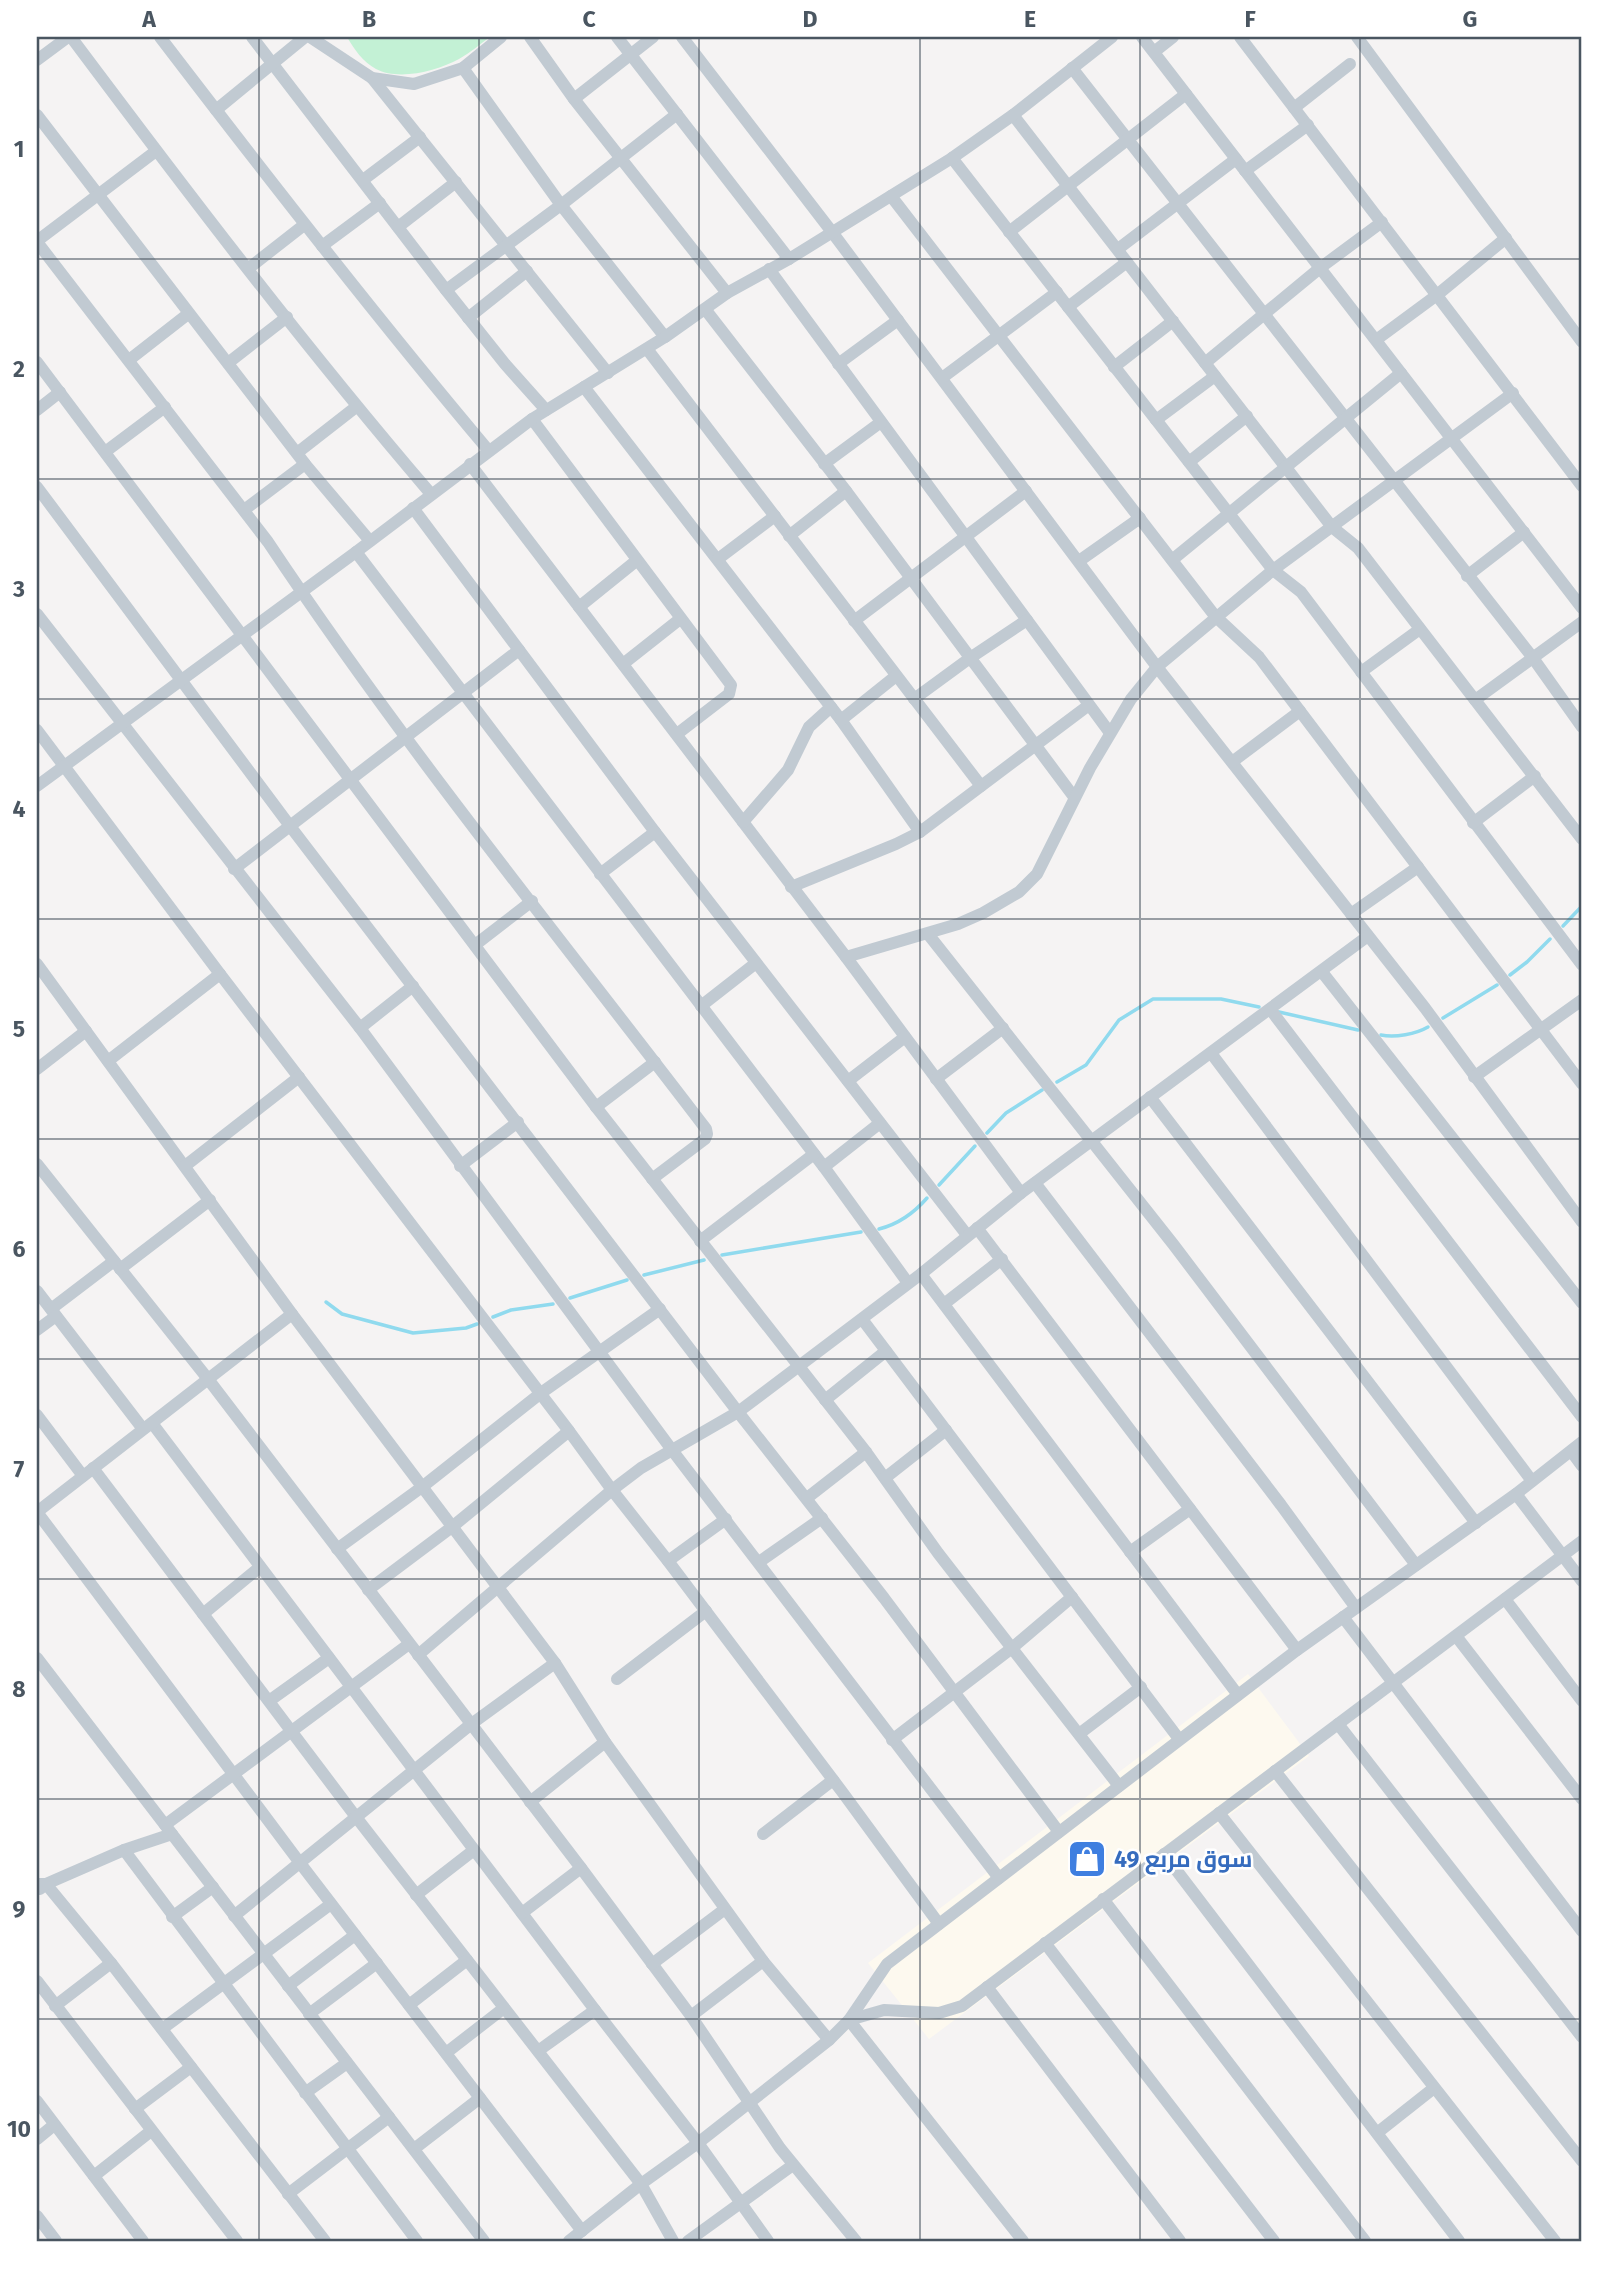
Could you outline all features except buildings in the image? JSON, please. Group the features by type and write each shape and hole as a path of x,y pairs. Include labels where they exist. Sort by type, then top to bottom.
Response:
{"street":[{"path":"37,60 70,37 356,407 431,494"},
{"path":"160,37 304,225 489,451"},
{"path":"253,37 446,290 546,410"},
{"path":"216,110 305,37"},
{"path":"310,37 372,78 608,373"},
{"path":"372,78 414,84 463,68 501,37"},
{"path":"530,37 574,99 727,293"},
{"path":"617,37 789,259"},
{"path":"574,99 653,37"},
{"path":"682,37 832,232 1157,667 1425,1008 1582,1222"},
{"path":"37,786 532,419 647,349 727,293 789,259 952,158 1112,37"},
{"path":"1142,37 1582,608"},
{"path":"1154,52 1173,37"},
{"path":"1356,37 1582,342"},
{"path":"1244,38 1294,108 1582,486"},
{"path":"1294,108 1350,64"},
{"path":"463,68 561,205 665,337"},
{"path":"1072,68 1533,658 1582,727"},
{"path":"1009,232 1186,94"},
{"path":"446,290 677,114"},
{"path":"1013,114 1332,527 1358,548 1582,839"},
{"path":"37,115 305,464 370,541"},
{"path":"1245,171 1308,125"},
{"path":"363,180 420,137"},
{"path":"156,151 37,241 244,510 407,738 706,1129 705,1139 652,1179"},
{"path":"952,158 1273,570 1301,592 1582,965"},
{"path":"1118,249 1236,159"},
{"path":"398,228 456,182"},
{"path":"891,196 1215,616 1259,657 1582,1084"},
{"path":"322,246 380,203"},
{"path":"1205,363 1320,268 1382,222"},
{"path":"249,268 304,225"},
{"path":"1376,340 1437,295 1506,238"},
{"path":"1068,307 1127,262"},
{"path":"769,269 1110,733"},
{"path":"468,318 527,271"},
{"path":"942,378 1057,292"},
{"path":"705,309 846,491 1074,797"},
{"path":"129,360 188,314"},
{"path":"228,363 287,317"},
{"path":"838,364 898,320"},
{"path":"1114,367 1173,321"},
{"path":"647,349 981,786"},
{"path":"37,362 596,1107 866,1452 938,1553 1119,1786"},
{"path":"1172,560 1401,373"},
{"path":"1156,420 1215,376"},
{"path":"584,387 841,720 920,832"},
{"path":"37,410 60,392"},
{"path":"846,957 928,934 983,913 1018,892 1037,874 1054,844 1074,797 1110,733 1131,699 1157,667 1273,570 1513,393"},
{"path":"105,452 164,407"},
{"path":"297,453 356,407"},
{"path":"1189,462 1247,416"},
{"path":"532,419 731,685 731,691 677,734"},
{"path":"824,464 881,422"},
{"path":"244,510 305,464"},
{"path":"470,464 846,957 1021,1193"},
{"path":"37,487 42,505 181,680 738,1412 884,1598 1059,1832"},
{"path":"789,536 846,491"},
{"path":"854,621 1026,491"},
{"path":"413,508 756,963 880,1123 972,1232 1002,1259 1297,1650"},
{"path":"718,559 775,516"},
{"path":"1079,561 1140,518"},
{"path":"1468,576 1524,532"},
{"path":"356,552 824,1167 908,1283"},
{"path":"579,607 636,561"},
{"path":"37,614 360,1028 672,1450 999,1878"},
{"path":"623,664 680,619"},
{"path":"914,699 1027,620"},
{"path":"1475,700 1582,622"},
{"path":"1361,672 1420,629"},
{"path":"234,869 519,650"},
{"path":"841,720 896,676"},
{"path":"791,887 920,832 1089,705"},
{"path":"743,822 782,777 809,727 831,707"},
{"path":"1232,762 1300,712"},
{"path":"37,730 219,974 706,1611 939,1924"},
{"path":"1473,822 1535,776"},
{"path":"600,874 655,832"},
{"path":"1350,914 1418,867"},
{"path":"475,945 532,901"},
{"path":"928,934 1093,1140 1416,1565"},
{"path":"418,1655 641,1468 738,1412 921,1274 1021,1193 1368,936"},
{"path":"701,1006 756,963"},
{"path":"37,964 292,1314 555,1662 605,1742 763,1962 829,2040"},
{"path":"1322,972 1582,1303"},
{"path":"108,1061 219,974"},
{"path":"360,1028 413,986"},
{"path":"1474,1077 1582,1000"},
{"path":"1270,1009 1582,1417"},
{"path":"936,1079 1003,1028"},
{"path":"37,1069 86,1031"},
{"path":"848,1081 905,1037"},
{"path":"1211,1053 1532,1482"},
{"path":"596,1107 655,1062"},
{"path":"185,1166 299,1077"},
{"path":"1150,1097 1476,1523"},
{"path":"460,1166 518,1122"},
{"path":"824,1167 880,1123"},
{"path":"700,1241 814,1154"},
{"path":"37,1164 208,1379 581,1868 691,2016 793,2165 856,2241"},
{"path":"1035,1183 1281,1505 1356,1608"},
{"path":"37,1330 53,1312 209,1200"},
{"path":"944,1304 1002,1259"},
{"path":"921,1274 1238,1695"},
{"path":"37,1291 260,1567 698,2143 768,2241"},
{"path":"337,1549 422,1487 541,1393 660,1309"},
{"path":"292,1314 37,1512 331,1904 582,2231"},
{"path":"862,1319 1180,1739"},
{"path":"825,1400 886,1351"},
{"path":"37,1415 88,1472 203,1614 356,1817 641,2185 673,2241"},
{"path":"368,1590 452,1527 569,1430"},
{"path":"885,1478 946,1430"},
{"path":"569,2241 829,2040 849,2020 887,1964 1297,1650 1516,1494 1582,1442"},
{"path":"1571,1451 1582,1466"},
{"path":"807,1498 866,1452"},
{"path":"1516,1494 1582,1581"},
{"path":"1130,1552 1191,1509"},
{"path":"759,1562 822,1518"},
{"path":"668,1561 726,1519"},
{"path":"849,2020 884,2010 939,2013 962,2006 1582,1541"},
{"path":"203,1614 260,1567"},
{"path":"892,1740 1012,1648 1072,1597"},
{"path":"1505,1599 1582,1701"},
{"path":"617,1679 706,1611"},
{"path":"1343,1617 1582,1931"},
{"path":"1456,1636 1582,1799"},
{"path":"321,2240 111,1963 40,1887 168,1829 233,1773 409,1644"},
{"path":"37,1658 484,2241"},
{"path":"269,1701 329,1658"},
{"path":"234,1916 470,1725 555,1662"},
{"path":"1079,1734 1141,1687"},
{"path":"1338,1724 1582,2037"},
{"path":"530,1802 605,1742"},
{"path":"1275,1771 1582,2161"},
{"path":"763,1834 833,1780"},
{"path":"1219,1813 1555,2241"},
{"path":"124,1850 417,2241"},
{"path":"416,1895 474,1850"},
{"path":"1164,1854 1459,2241"},
{"path":"522,1913 581,1868"},
{"path":"172,1917 212,1887"},
{"path":"1104,1899 1365,2241"},
{"path":"162,2029 221,1982 331,1904"},
{"path":"652,1964 725,1909"},
{"path":"288,1986 355,1935"},
{"path":"1045,1943 1274,2241"},
{"path":"409,2005 467,1961"},
{"path":"691,2016 763,1962"},
{"path":"55,2006 111,1963"},
{"path":"309,2014 377,1963"},
{"path":"37,1982 232,2239"},
{"path":"986,1987 1180,2241"},
{"path":"446,2053 504,2008"},
{"path":"538,2052 595,2010"},
{"path":"849,2020 1023,2241"},
{"path":"305,2093 347,2063"},
{"path":"135,2109 191,2067"},
{"path":"1377,2133 1434,2088"},
{"path":"414,2149 480,2098"},
{"path":"37,2101 144,2241"},
{"path":"288,2194 389,2117"},
{"path":"37,2138 54,2125"},
{"path":"94,2176 151,2131"},
{"path":"688,2241 793,2165"},
{"path":"37,2216 56,2241"}],"shaded area":[{"name":"سوق مربع 49","path":"1248,1674 1309,1756 929,2039 868,1963"}],"green space":[{"path":"347,37 490,37 450,63 429,71 396,74 385,73 371,66 359,55"}],"waterway":[{"path":"1563,926 1582,906"},
{"path":"1510,975 1550,939"},
{"path":"1443,1018 1497,985"},
{"path":"1057,1082 1086,1065 1119,1020 1153,999 1221,999 1259,1007"},
{"path":"1279,1012 1358,1030"},
{"path":"1381,1035 1405,1035 1428,1027"},
{"path":"987,1133 1006,1113 1042,1090"},
{"path":"939,1185 975,1146"},
{"path":"879,1229 906,1217 927,1198"},
{"path":"722,1255 861,1232"},
{"path":"644,1275 704,1260"},
{"path":"570,1298 627,1280"},
{"path":"326,1302 342,1314 413,1333 466,1328 477,1324"},
{"path":"493,1317 511,1310 553,1304"}],"place":[{"name":"سوق مربع 49","path":"1087,1859"}]}
